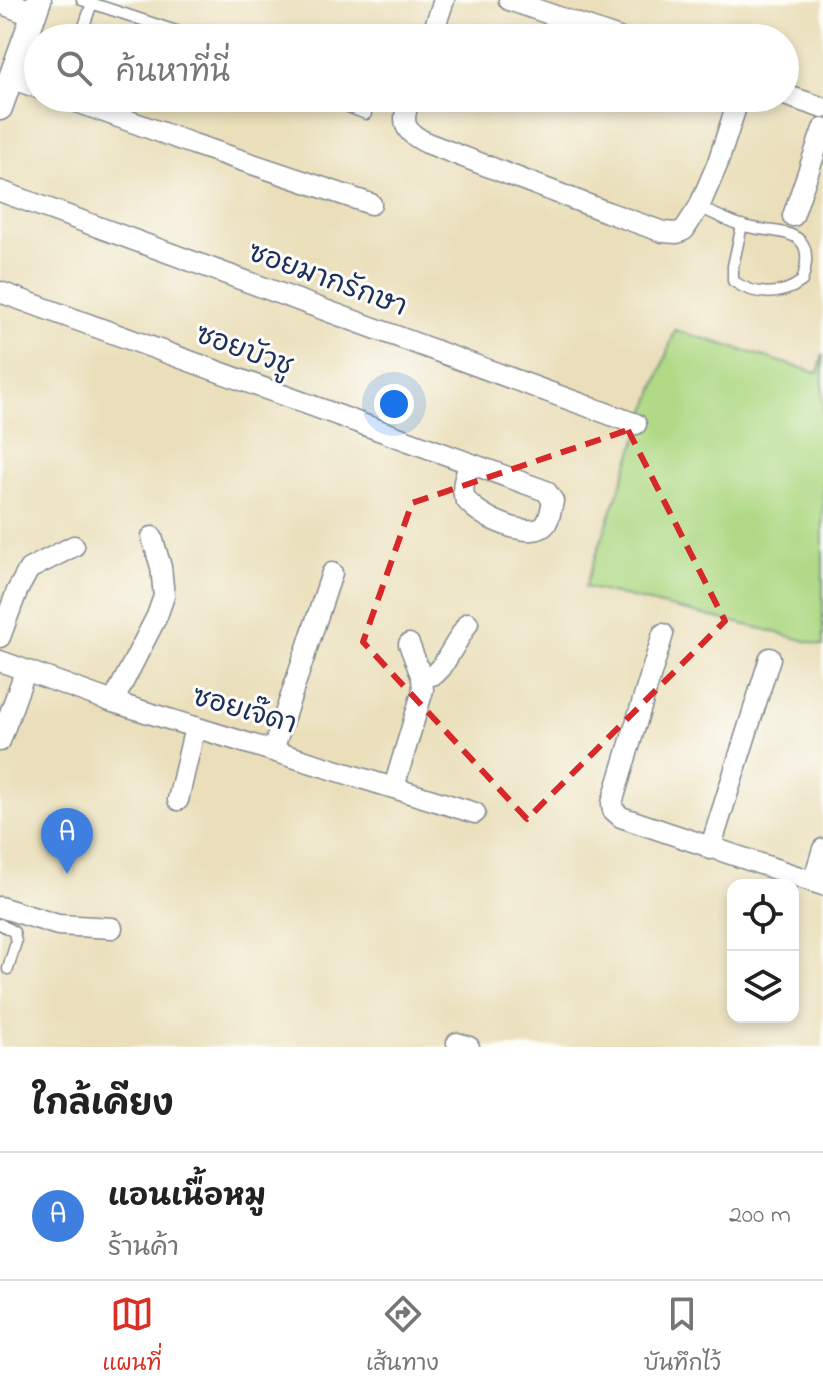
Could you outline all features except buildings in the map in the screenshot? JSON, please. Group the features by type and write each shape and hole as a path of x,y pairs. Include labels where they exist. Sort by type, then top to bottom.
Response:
{"street":[{"path":"436,24 444,0"},
{"path":"509,0 578,24"},
{"path":"0,108 11,78 23,6"},
{"path":"11,78 24,83"},
{"path":"799,100 823,108"},
{"path":"105,112 371,204"},
{"path":"405,112 405,126 412,135 607,212 663,232 677,233 684,230 699,207 734,112"},
{"path":"793,216 823,129"},
{"name":"ซอยมากรักษา","path":"0,191 636,424"},
{"name":"ซอยบัวชู","path":"0,292 469,464"},
{"path":"113,702 164,596 161,567 152,537"},
{"path":"0,637 17,591 29,569 74,546"},
{"path":"273,750 332,573"},
{"path":"422,678 435,674 441,668 468,623"},
{"path":"663,634 612,803 613,810 621,817 710,849 818,883 823,849"},
{"path":"394,787 423,690 422,678 409,644"},
{"path":"710,849 770,658"},
{"name":"ซอยเจ๊ดา","path":"0,661 113,702 475,813"},
{"path":"0,741 25,672"},
{"path":"178,800 195,727"},
{"path":"0,907 58,925 112,928"}],"lane":[{"path":"83,24 87,2 154,24"},
{"path":"361,112 366,114"},
{"path":"699,207 742,225 793,235 804,243 808,253 802,281 793,289 779,293 758,292 733,281 742,225"},
{"path":"0,924 14,932 16,942 8,969"}],"highlighted area":[{"path":"628,430 725,621 527,819 363,642 412,503"}],"green space":[{"path":"675,330 818,373 823,354 823,646 585,587"}],"place":[{"name":"แอนเนื้อหมู","path":"67,874"}]}
